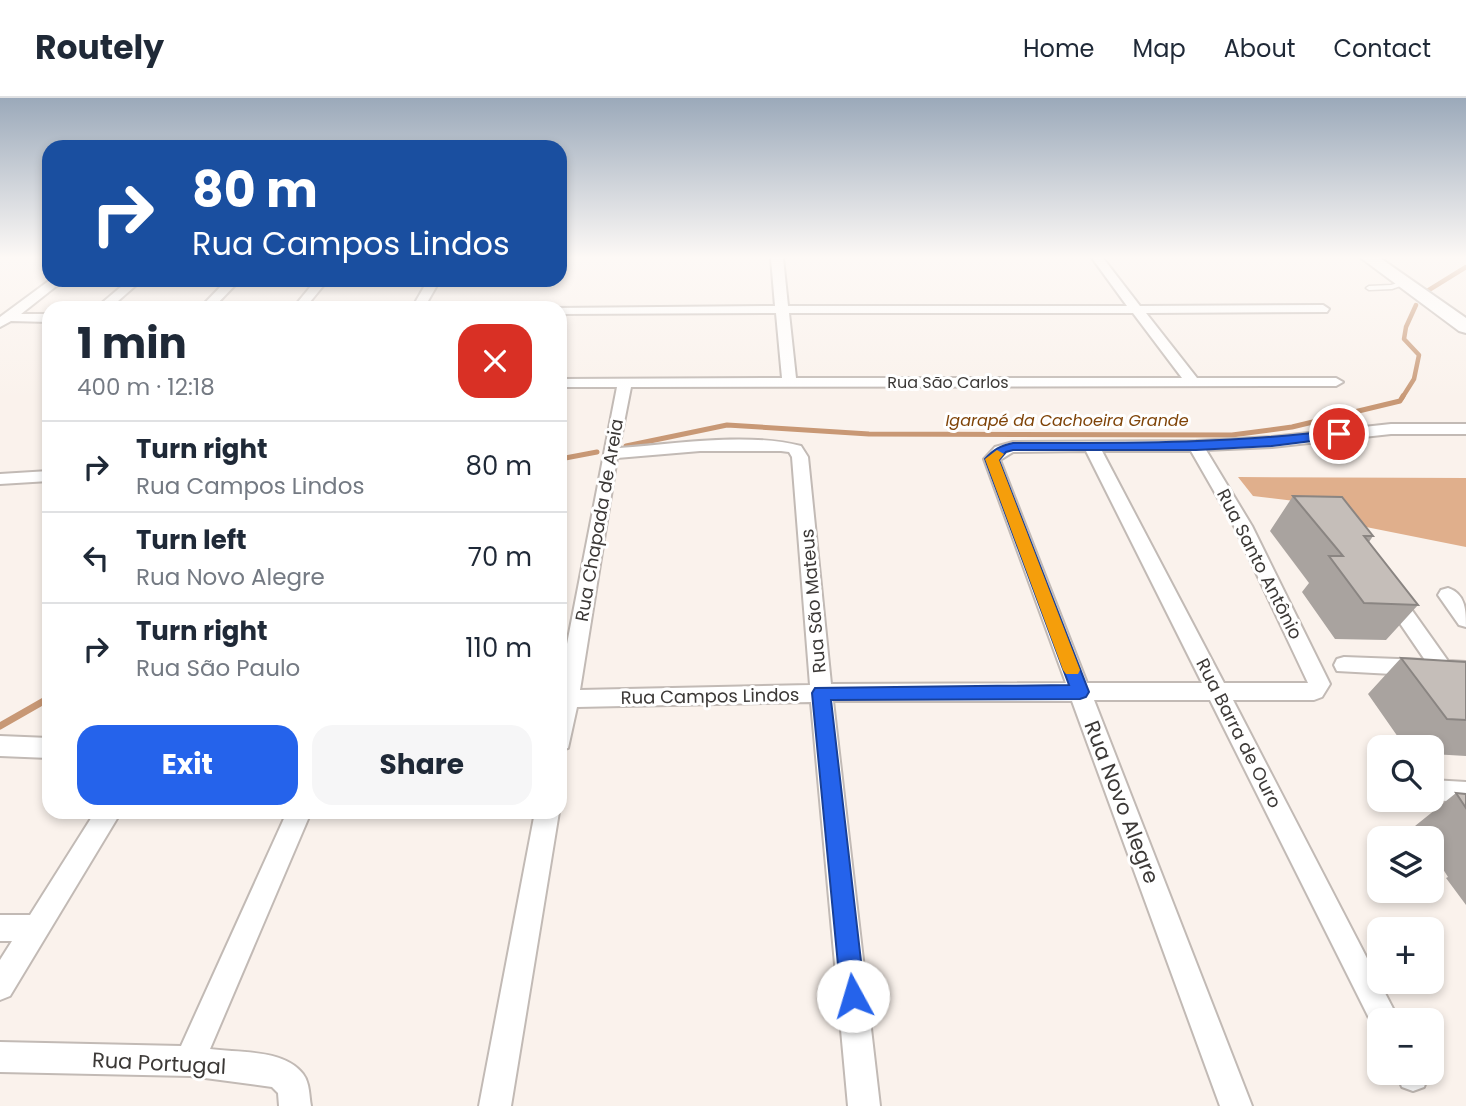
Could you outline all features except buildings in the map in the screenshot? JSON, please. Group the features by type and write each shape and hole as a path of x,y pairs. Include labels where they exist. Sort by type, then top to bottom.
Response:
{"street":[{"path":"4,320 24,305"},
{"path":"1134,305 1194,384"},
{"path":"1435,305 1466,327"},
{"path":"782,308 789,382"},
{"path":"567,310 1323,309"},
{"path":"4,320 42,317"},
{"name":"Rua São Carlos","path":"567,383 1336,382"},
{"name":"Rua Chapada de Areia","path":"567,683 625,383"},
{"path":"1091,446 1196,446 1272,442 1391,429 1466,429"},
{"name":"Rua São Mateus","path":"613,440 700,446 781,446 795,449 800,457 821,693 864,1106"},
{"name":"Rua Novo Alegre","path":"1091,446 1013,447 1001,450 992,459 1236,1106"},
{"name":"Rua Barra de Ouro","path":"1091,446 1379,1008"},
{"name":"Rua Santo Antônio","path":"1196,446 1243,526 1319,684"},
{"path":"0,479 42,474"},
{"path":"1448,595 1466,620"},
{"path":"1392,596 1441,668"},
{"path":"1344,665 1466,670"},
{"name":"Rua Campos Lindos","path":"567,699 821,693 1305,693 1314,691 1319,684"},
{"path":"0,746 42,748"},
{"path":"1444,791 1466,792"},
{"path":"0,986 104,819"},
{"path":"190,1061 296,819"},
{"path":"495,1106 546,819"},
{"path":"0,928 34,928"},
{"name":"Rua Portugal","path":"0,1057 190,1061 279,1073 293,1086 295,1106"}],"shaded area":[{"path":"1238,477 1466,478 1466,547 1341,522 1303,502 1253,496"}],"waterway":[{"name":"Igarapé da Cachoeira Grande","path":"1402,398 1414,379 1419,355 1404,339 1406,327 1416,305"},
{"name":"Igarapé da Cachoeira Grande","path":"626,446 727,425 869,434 1232,435 1292,427 1400,401 1403,396"},
{"name":"Igarapé da Cachoeira Grande","path":"567,458 597,452"},
{"name":"Igarapé da Cachoeira Grande","path":"0,726 42,702"}],"slow traffic":[{"path":"997,454 992,459 1072,670"}],"route":[{"path":"853,996 821,693 1080,692 992,459 1001,450 1013,447 1196,446 1272,442 1339,434"}]}
